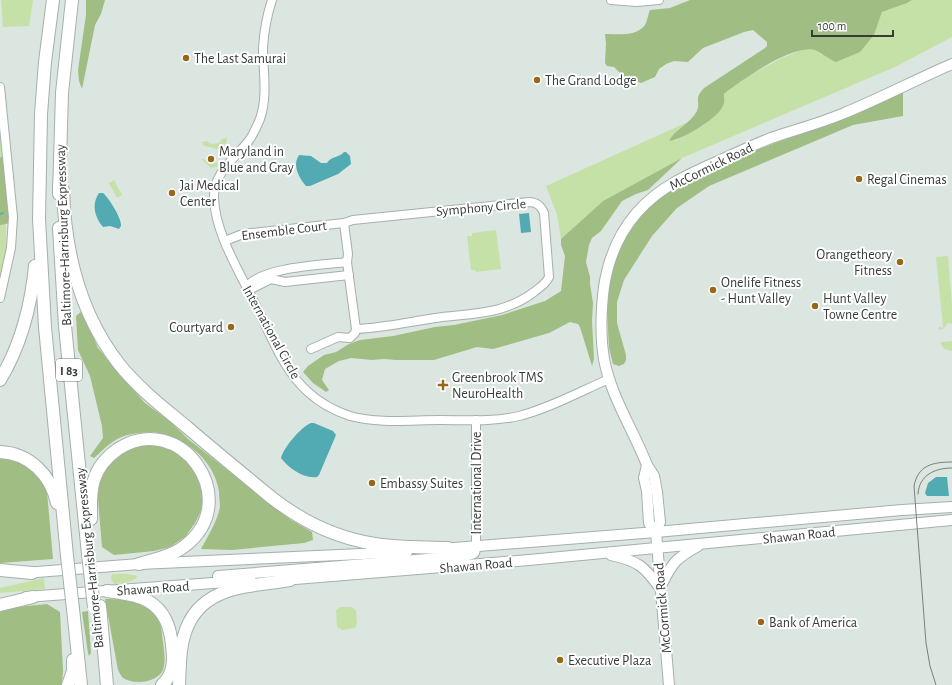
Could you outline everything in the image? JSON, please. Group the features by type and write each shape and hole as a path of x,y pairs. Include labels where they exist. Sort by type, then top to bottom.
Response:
{"highway":[{"name":"Baltimore-Harrisburg Expressway","path":"53,0 45,62 41,114 39,219 45,327 72,609 81,685"},
{"name":"Baltimore-Harrisburg Expressway","path":"72,0 62,93 59,186 62,294 70,384 97,607 102,685"},
{"path":"59,186 63,190 64,213 70,253 77,283 91,318 119,363 143,390 272,498 286,509 312,524 339,536 375,544 448,548"},
{"path":"0,380 16,349 30,306 39,219"},
{"path":"70,384 82,450 91,519"},
{"path":"91,553 92,489 94,479 103,463 114,452 128,444 142,440 158,440 181,449 193,458 198,465 205,479 209,495 208,511 202,527 192,540 179,550 169,555 139,564"},
{"path":"0,452 12,454 27,460 41,470 47,477 55,495 67,551"},
{"path":"0,570 32,572"},
{"path":"179,685 183,637 192,618 204,603 212,597 232,590 290,580"},
{"path":"107,591 133,595 147,600 158,608 166,619 171,631 173,663 170,675 162,685"},
{"path":"0,605 33,597"},
{"path":"97,607 111,676 118,685"},
{"path":"68,685 73,671 74,627"},
{"path":"103,640 107,685"}],"main road":[{"name":"McCormick Road","path":"669,685 656,532 650,523 644,478 647,465 609,379 604,359 601,332 602,303 608,265 613,251 627,226 636,215 653,197 677,180 749,147 842,114 952,64"},
{"name":"Shawan Road","path":"0,575 139,564 403,552 656,532 908,509 952,507"},
{"name":"Shawan Road","path":"0,600 213,583 290,580 702,544 952,520"},
{"path":"601,553 625,558 641,566 649,572 660,588 670,568 676,560 683,554 702,544"},
{"path":"141,588 219,576 465,556 474,553 476,546"}],"street":[{"name":"International Circle","path":"272,0 267,17 264,37 264,97 260,119 250,139 231,159 222,172 214,190 216,213 225,241 282,357 294,376 308,392 328,406 351,416 368,420 504,419 539,410 609,379"},
{"path":"612,0 636,2 659,0"},
{"path":"0,87 13,222 10,248 0,298"},
{"name":"Symphony Circle","path":"344,224 353,220 529,202 540,206 544,213 549,277 545,284 524,299 489,312 356,329"},
{"name":"Ensemble Court","path":"225,241 240,234 344,224"},
{"path":"311,349 338,337 347,339 350,338 355,333 356,329 348,275 348,254 344,224"},
{"path":"247,287 254,288 270,276 282,270 347,262"},
{"path":"270,276 285,282 348,275"},
{"name":"International Drive","path":"476,420 476,546"}],"green space":[{"path":"1,0 33,0 29,26 3,27"},
{"path":"86,0 105,0 101,14 95,25 82,89 79,81 78,70 86,15"},
{"path":"690,0 912,0 882,12 874,35 860,52 836,62 815,50 805,50 794,52 768,64 724,94 723,106 707,123 682,137 669,141 675,133 694,116 698,107 699,95 704,88 767,46 767,42 753,30 744,32 703,48 688,62 674,61 666,64 659,69 655,77 641,83 625,78 614,67 607,66 605,63 605,34 626,34 637,31 645,25 650,10 670,8"},
{"path":"912,0 952,0 952,37 895,67 682,158 603,201 561,239 557,215 546,186 690,121 672,136 675,141 704,125 724,105 724,94 748,76 782,58 804,49 816,50 822,55 874,35 882,12"},
{"path":"903,91 903,116 853,125 709,186 677,208 652,236 624,280 617,302 617,323 626,360 624,364 619,366 613,364 609,348 607,312 610,276 618,248 638,217 661,195 723,163 861,110"},
{"path":"0,123 8,207 5,213 7,253 0,285"},
{"path":"227,138 226,144 218,149 204,146 202,142 207,141 211,144 219,143 222,139"},
{"path":"5,155 11,223 0,225 0,158"},
{"path":"682,158 648,190 622,201 601,231 592,238 589,245 586,262 590,277 593,303 592,321 594,359 592,366 580,327 578,324 570,322 549,333 493,349 477,347 434,360 372,360 351,358 339,361 325,369 322,380 329,390 326,392 313,383 303,372 308,366 324,355 336,352 349,344 360,340 393,336 502,315 545,301 561,291 565,256 561,245 561,239 603,201"},
{"path":"201,159 204,159 209,164 217,163 218,166 211,168"},
{"path":"114,180 122,195 117,198 109,183"},
{"path":"496,230 501,269 476,272 475,270 471,270 467,236 472,236 472,233"},
{"path":"948,256 952,324 948,323 943,329 939,330 939,326 942,328 943,327 936,257"},
{"path":"82,311 98,348 145,403 171,422 188,439 291,520 312,532 313,540 304,543 232,550 201,549 215,523 220,505 216,480 205,460 196,452 186,444 165,434 151,432 126,435 111,443 94,458 90,456 103,438 102,426 90,376 78,350 76,316"},
{"path":"952,341 952,351 944,349 941,344 941,342"},
{"path":"142,444 168,446 191,464 201,484 203,498 201,511 185,537 170,547 154,551 114,555 102,547 97,488 102,472 118,453"},
{"path":"0,455 21,460 40,476 47,492 53,559 0,563"},
{"path":"112,574 138,576 124,583 114,584 111,579"},
{"path":"44,578 45,589 0,593 0,588"},
{"path":"105,599 137,603 151,610 156,616 161,628 165,660 163,670 156,678 145,682 133,682 123,678 121,675 118,670"},
{"path":"47,604 60,612 63,671 62,685 0,685 0,610"},
{"path":"341,607 352,607 356,610 357,624 355,628 342,630 337,627 336,610"},
{"path":"88,611 91,653 89,656 82,612"}],"water":[{"path":"344,152 350,156 351,164 338,174 310,186 306,186 296,167 299,155 311,156 321,163 327,163"},
{"path":"99,193 103,193 115,209 121,223 119,229 110,226 103,227 98,219 95,211 95,202"},
{"path":"529,213 531,232 521,233 519,214"},
{"path":"311,423 333,431 336,435 317,477 302,475 281,458 285,449 293,438 303,428"},
{"path":"936,477 947,477 949,496 927,496 925,493 928,483"}],"tram line":[{"path":"936,685 930,666 926,643 914,486 919,473 927,466 952,462"},
{"path":"918,494 921,482 925,477 934,471 952,468"}],"place":[{"name":"The Last Samurai","path":"186,58"},
{"name":"The Grand Lodge","path":"537,80"},
{"name":"Maryland in Blue and Gray","path":"211,159"},
{"name":"Regal Cinemas","path":"859,179"},
{"name":"Jai Medical Center","path":"172,193"},
{"name":"Orangetheory Fitness","path":"900,262"},
{"name":"Onelife Fitness - Hunt Valley","path":"713,290"},
{"name":"Hunt Valley Towne Centre","path":"815,306"},
{"name":"Courtyard","path":"231,327"},
{"name":"Greenbrook TMS NeuroHealth","path":"443,385"},
{"name":"Embassy Suites","path":"372,483"},
{"name":"Bank of America","path":"761,622"},
{"name":"Executive Plaza","path":"560,660"}]}
